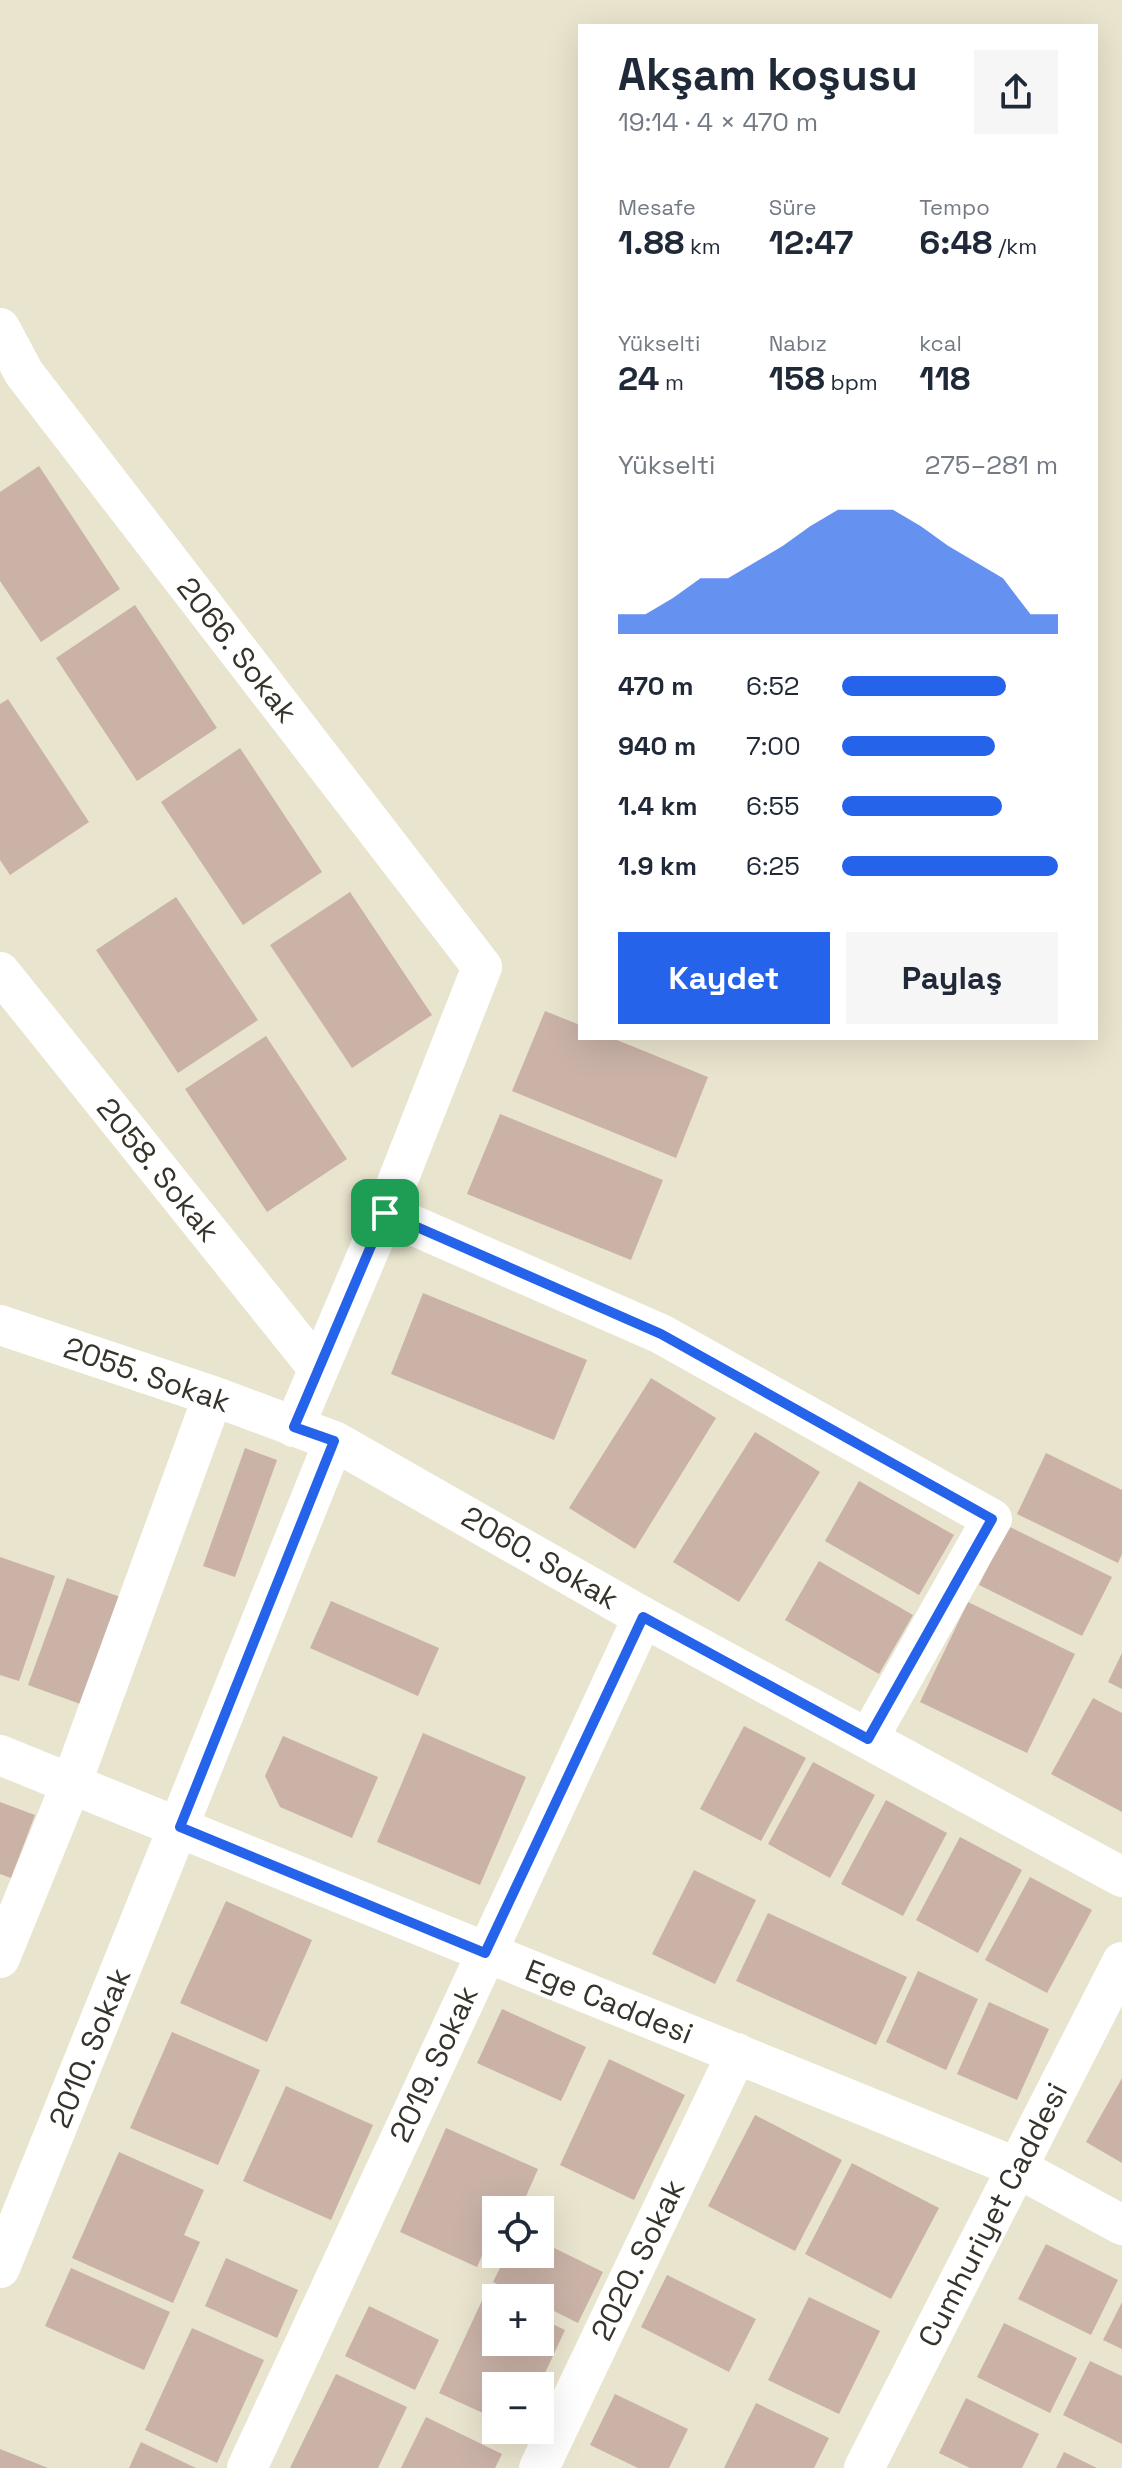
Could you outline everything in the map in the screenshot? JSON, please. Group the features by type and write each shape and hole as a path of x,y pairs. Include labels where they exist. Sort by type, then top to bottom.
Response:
{"street":[{"name":"2066. Sokak","path":"0,328 12,381 482,967 385,1213"},
{"name":"2058. Sokak","path":"0,972 317,1367"},
{"path":"294,1427 385,1213 661,1334 992,1519 868,1739"},
{"name":"2055. Sokak","path":"0,1325 213,1396 294,1427"},
{"path":"0,1958 72,1782 213,1396"},
{"name":"2060. Sokak","path":"294,1427 334,1441 643,1617 1122,1877"},
{"name":"2010. Sokak","path":"0,2268 334,1441"},
{"name":"2019. Sokak","path":"247,2468 643,1617"},
{"name":"Ege Caddesi","path":"0,1755 1018,2168 1122,2225"},
{"name":"Cumhuriyet Caddesi","path":"864,2468 1122,1962"},
{"name":"2020. Sokak","path":"539,2468 737,2053"}],"building":[{"path":"39,466 120,589 41,642 0,581 0,492"},
{"path":"135,605 217,728 137,781 56,658"},
{"path":"8,699 89,822 10,875 0,860 0,704"},
{"path":"240,748 322,872 243,925 161,802"},
{"path":"350,892 432,1015 352,1068 270,945"},
{"path":"176,897 258,1020 178,1073 96,950"},
{"path":"545,1011 578,1024 578,1040 617,1040 708,1077 676,1158 512,1091"},
{"path":"266,1036 347,1159 267,1212 185,1089"},
{"path":"500,1114 663,1180 631,1260 467,1194"},
{"path":"423,1293 587,1360 554,1440 391,1374"},
{"path":"651,1378 716,1418 635,1549 569,1508"},
{"path":"755,1432 820,1472 739,1602 673,1562"},
{"path":"245,1448 277,1460 235,1577 203,1566"},
{"path":"1046,1453 1122,1490 1122,1554 1118,1563 1017,1514"},
{"path":"859,1481 954,1535 919,1595 825,1541"},
{"path":"1008,1526 1112,1577 1082,1636 979,1585"},
{"path":"0,1557 55,1576 19,1681 0,1675"},
{"path":"819,1561 913,1615 879,1674 785,1620"},
{"path":"67,1578 137,1603 97,1710 28,1685"},
{"path":"331,1601 439,1648 418,1696 310,1648"},
{"path":"968,1602 1075,1654 1027,1753 920,1702"},
{"path":"1122,1653 1122,1689 1108,1682"},
{"path":"1093,1698 1122,1713 1122,1812 1051,1774"},
{"path":"744,1726 806,1758 761,1841 700,1809"},
{"path":"423,1733 526,1777 480,1885 377,1842"},
{"path":"283,1736 378,1777 352,1838 280,1807 265,1776"},
{"path":"813,1762 875,1795 830,1878 768,1844"},
{"path":"886,1800 947,1833 903,1916 841,1884"},
{"path":"0,1802 35,1815 11,1878 0,1874"},
{"path":"960,1837 1022,1870 978,1953 916,1920"},
{"path":"694,1870 756,1900 715,1984 652,1954"},
{"path":"1030,1877 1092,1910 1047,1993 985,1960"},
{"path":"226,1901 312,1940 267,2042 180,2003"},
{"path":"768,1913 907,1977 876,2045 736,1981"},
{"path":"918,1971 978,1999 946,2070 886,2042"},
{"path":"989,2002 1049,2029 1017,2100 957,2074"},
{"path":"502,2009 586,2047 561,2101 477,2063"},
{"path":"172,2032 260,2070 218,2165 130,2128"},
{"path":"609,2059 685,2095 634,2200 560,2165"},
{"path":"1122,2078 1122,2163 1086,2142"},
{"path":"286,2086 373,2125 331,2220 243,2181"},
{"path":"755,2115 842,2160 795,2251 708,2206"},
{"path":"446,2128 538,2169 526,2196 482,2196 482,2256 477,2267 400,2232"},
{"path":"119,2152 204,2190 184,2235 200,2242 173,2303 72,2258"},
{"path":"852,2163 939,2208 891,2299 805,2254"},
{"path":"1046,2244 1118,2280 1091,2335 1018,2299"},
{"path":"554,2248 603,2272 578,2323 554,2311 554,2284 493,2282 500,2268 554,2268"},
{"path":"226,2258 298,2290 277,2338 205,2306"},
{"path":"71,2268 170,2312 144,2370 45,2326"},
{"path":"667,2275 756,2319 729,2372 641,2327"},
{"path":"809,2297 880,2331 839,2414 768,2380"},
{"path":"482,2301 482,2356 553,2356 546,2372 482,2372 482,2413 439,2393"},
{"path":"1122,2302 1122,2349 1103,2340"},
{"path":"369,2306 439,2340 415,2390 345,2356"},
{"path":"1004,2323 1077,2358 1050,2413 977,2377"},
{"path":"554,2325 565,2330 554,2354"},
{"path":"192,2328 264,2360 217,2463 145,2430"},
{"path":"1090,2361 1122,2376 1122,2444 1063,2415"},
{"path":"336,2374 407,2407 378,2468 290,2468"},
{"path":"615,2394 688,2429 669,2468 638,2468 590,2445"},
{"path":"966,2398 1039,2434 1022,2468 970,2468 939,2453"},
{"path":"756,2403 829,2438 814,2468 724,2468"},
{"path":"426,2417 502,2454 495,2468 401,2468"},
{"path":"141,2442 196,2468 129,2468"},
{"path":"0,2449 48,2468 0,2468"},
{"path":"1064,2452 1097,2468 1056,2468"}],"route":[{"path":"385,1213 661,1334 992,1519 868,1739 643,1617 485,1953 180,1827 334,1441 294,1427 385,1213"}]}
